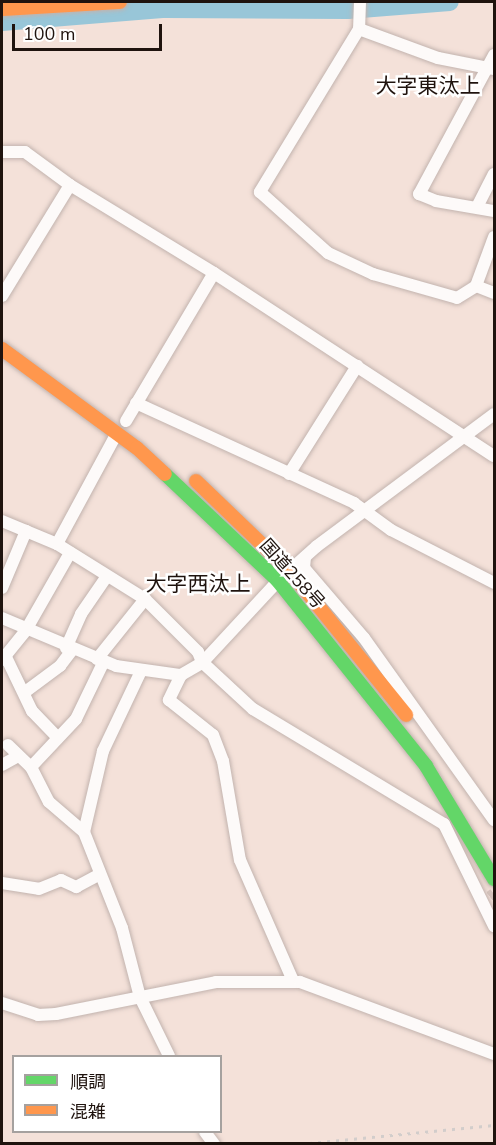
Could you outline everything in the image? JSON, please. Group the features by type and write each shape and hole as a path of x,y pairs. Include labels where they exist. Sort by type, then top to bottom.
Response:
{"main road":[{"path":"2,9 120,2"},
{"path":"2,334 41,359"},
{"name":"国道258号","path":"2,349 117,432 170,477 278,581 420,758 495,879"},
{"path":"121,417 169,457"},
{"name":"国道258号","path":"186,472 290,571 369,664 436,755 495,851"}],"street":[{"path":"359,7 359,29 260,192 328,253 373,274 457,298 476,286 495,237"},
{"path":"359,29 438,58 491,68"},
{"path":"495,55 491,68 419,194 436,201 495,210"},
{"path":"2,152 25,152 70,185 214,273 495,456"},
{"path":"477,207 495,174"},
{"path":"2,296 70,185"},
{"path":"121,417 136,403 214,273"},
{"path":"476,286 495,293"},
{"path":"289,474 357,366"},
{"path":"136,403 368,510 391,530 495,583"},
{"path":"293,981 240,860 223,761 213,735 169,700 181,675 202,662 278,581 304,557 495,414"},
{"path":"57,543 117,432"},
{"path":"2,521 57,543 145,599 198,652 202,662 253,709 444,824 487,900 495,926"},
{"path":"2,588 26,531"},
{"path":"58,738 32,711 25,692 4,659 26,630 70,553"},
{"path":"304,557 304,568 364,639 495,820"},
{"path":"25,692 60,666 69,649 81,614 107,576"},
{"path":"31,767 76,719 100,660 145,599"},
{"path":"2,618 69,649 100,660 141,671 181,675"},
{"path":"84,832 103,751 141,671"},
{"path":"8,745 31,767 49,802 84,832 122,928 140,997 169,1055"},
{"path":"2,765 18,756"},
{"path":"2,883 39,889 61,880 75,887 100,874"},
{"path":"2,1002 38,1015 56,1014 216,982 293,981 495,1054"}],"waterway":[{"path":"2,22 165,9 348,10 450,2"}],"tunnel":[{"path":"490,897 494,894"}],"railway":[{"path":"300,1144 494,1125"}],"traffic: fast":[{"path":"165,474 278,581 426,766 494,879"}],"traffic: slow":[{"path":"2,9 120,2"},
{"path":"2,349 137,448 165,474"},
{"path":"196,481 290,571 406,715"}],"district":[{"name":"大字東汰上","path":"428,86"},
{"name":"大字西汰上","path":"198,584"}]}
